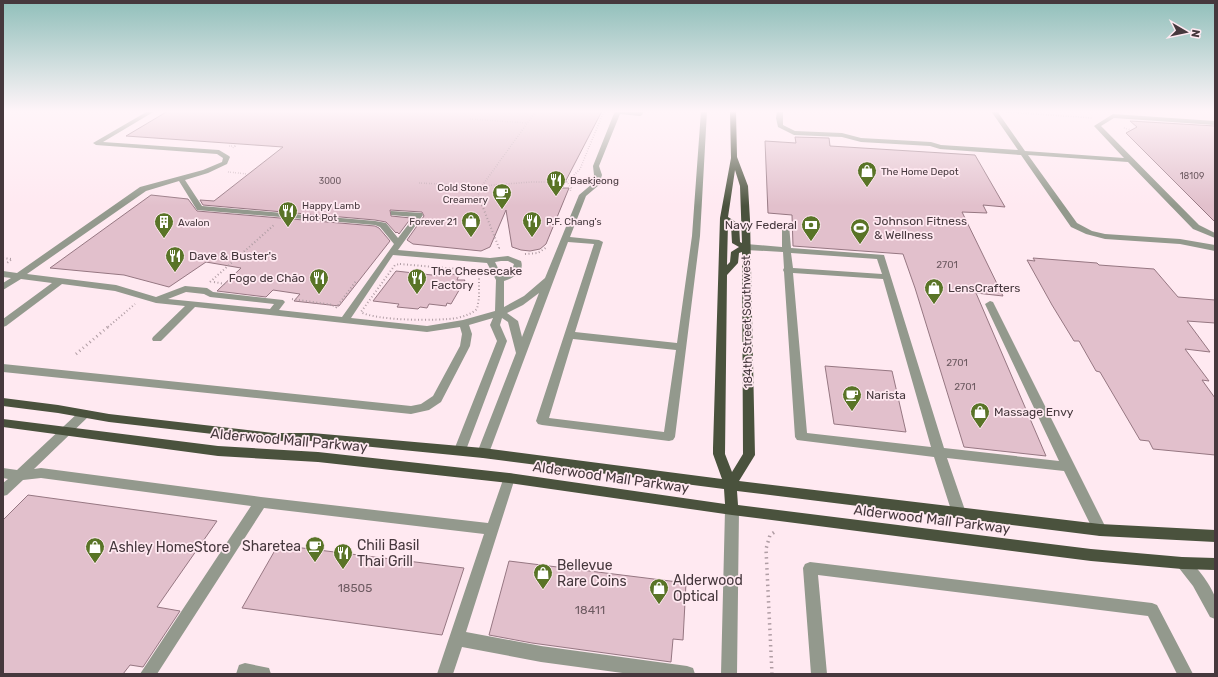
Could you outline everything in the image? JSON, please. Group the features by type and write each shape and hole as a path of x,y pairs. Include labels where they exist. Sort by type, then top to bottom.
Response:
{"main road":[{"name":"184th Street Southwest","path":"732,510 730,485 719,454 724,218 734,157 734,143"},
{"name":"184th Street Southwest","path":"730,485 749,455 744,186 734,157"},
{"path":"724,218 735,224 736,243 746,247"},
{"path":"724,273 734,263 736,252 746,247"},
{"name":"Alderwood Mall Parkway","path":"3,402 84,414 273,437 312,437 460,450 895,506 1100,530 1215,536"},
{"name":"Alderwood Mall Parkway","path":"3,423 218,451 318,457 509,478 732,510 1091,555 1182,563 1215,564"}],"street":[{"path":"3,287 143,189 216,167 225,163 227,157 219,152 97,143"},
{"path":"483,453 549,279 584,195 595,185 598,175 596,166 605,143"},
{"path":"566,239 599,242 542,421 670,437 696,236 702,143"},
{"path":"906,143 931,144 940,147 1130,160"},
{"path":"1016,143 1074,225 1082,230 1104,236 1193,242 1215,248"},
{"path":"1113,143 1196,227 1215,236"},
{"path":"180,178 200,208 375,223 383,225 398,244"},
{"path":"344,321 419,215 394,213"},
{"path":"785,225 787,270 801,437 1068,467"},
{"path":"746,247 881,257 939,453 959,513"},
{"path":"392,252 490,261 502,257 512,259 518,263 518,269 514,274 500,280"},
{"path":"460,450 502,341 495,324 500,312 498,293 500,280 490,261"},
{"path":"787,270 887,277"},
{"path":"3,274 116,288 156,300 427,329 464,324 500,312 520,303 549,279"},
{"path":"3,324 59,282"},
{"path":"156,300 185,289 207,291 210,294 280,302 273,312"},
{"path":"157,339 210,294"},
{"path":"990,304 1068,467 1100,530"},
{"path":"500,312 513,320 521,353"},
{"path":"3,368 411,410 421,409 430,405 437,399 465,346 467,334 464,324"},
{"path":"569,335 681,346"},
{"path":"3,491 84,414"},
{"path":"3,473 20,475 41,473 261,502 492,529"},
{"path":"445,674 509,478"},
{"path":"148,674 261,502"},
{"name":"184th Street Southwest","path":"729,674 732,510"},
{"path":"1182,563 1198,581 1215,612"},
{"path":"819,674 810,568 1152,610 1185,674"},
{"path":"456,638 540,654 687,674"},
{"path":"244,674 245,671 263,674"}],"path":[{"path":"499,248 478,195 482,186 514,143"},
{"path":"419,183 482,186 531,182 567,182 580,169 591,143"},
{"path":"567,182 571,188 570,194"},
{"path":"210,282 286,215"},
{"path":"520,254 538,253 547,249 550,242"},
{"path":"492,250 499,248 504,250"},
{"path":"3,258 12,259 6,263 12,264"},
{"path":"400,264 470,270 479,275 478,307 474,312 466,315 436,321 366,316 361,312 395,265 400,264"},
{"path":"76,354 146,296"},
{"path":"772,674 766,549 770,534 776,531"}],"building":[{"path":"220,143 586,143 562,188 569,188 546,244 540,249 530,251 512,247 506,210 490,247 481,251 413,244 407,240 424,216 422,212 390,210 391,216 411,218 399,234 397,232 396,233 386,222 375,220 203,205 200,200 214,201 283,147"},
{"path":"765,143 830,143 830,146 975,155 1005,207 983,205 987,213 962,212 1003,296 976,293 1046,456 964,447 903,254 793,246 792,215 768,213"},
{"path":"1136,143 1215,143 1215,222"},
{"path":"151,195 188,199 197,211 375,226 379,228 390,241 339,306 294,301 300,294 273,290 266,297 217,291 241,268 206,262 169,287 124,275 50,268"},
{"path":"1033,258 1154,269 1178,297 1215,300 1215,323 1187,321 1210,352 1185,349 1209,381 1202,380 1215,398 1215,455 1153,449 1149,441 1140,440 1100,372 1096,371 1079,341 1074,341 1052,305 1027,260 1035,261"},
{"name":"The Cheesecake Factory","path":"396,271 441,276 443,273 459,275 457,280 465,280 451,304 447,303 446,306 429,304 427,308 420,307 418,309 397,307 399,304 373,301"},
{"path":"825,366 892,371 906,432 834,424"},
{"name":"Ashley HomeStore","path":"28,495 217,521 157,607 180,611 143,667 130,665 123,674 3,674 3,520"},
{"path":"278,545 464,568 442,635 242,608"},
{"path":"509,561 686,583 683,640 673,639 671,662 532,643 489,635"}],"place":[{"name":"The Home Depot","path":"867,188"},
{"name":"Baekjeong","path":"556,197"},
{"name":"Cold Stone Creamery","path":"502,210"},
{"name":"Happy Lamb Hot Pot","path":"288,228"},
{"name":"Forever 21","path":"471,238"},
{"name":"P.F. Chang's","path":"532,238"},
{"name":"Avalon","path":"164,239"},
{"name":"Navy Federal","path":"811,242"},
{"name":"Johnson Fitness & Wellness","path":"860,245"},
{"name":"Dave & Buster's","path":"175,273"},
{"name":"Fogo de Chão","path":"319,295"},
{"name":"The Cheesecake Factory","path":"417,295"},
{"name":"LensCrafters","path":"934,305"},
{"name":"Narista","path":"852,412"},
{"name":"Massage Envy","path":"980,429"},
{"name":"Sharetea","path":"315,563"},
{"name":"Ashley HomeStore","path":"95,564"},
{"name":"Chili Basil Thai Grill","path":"343,570"},
{"name":"Bellevue Rare Coins","path":"543,590"},
{"name":"Alderwood Optical","path":"659,605"}]}
